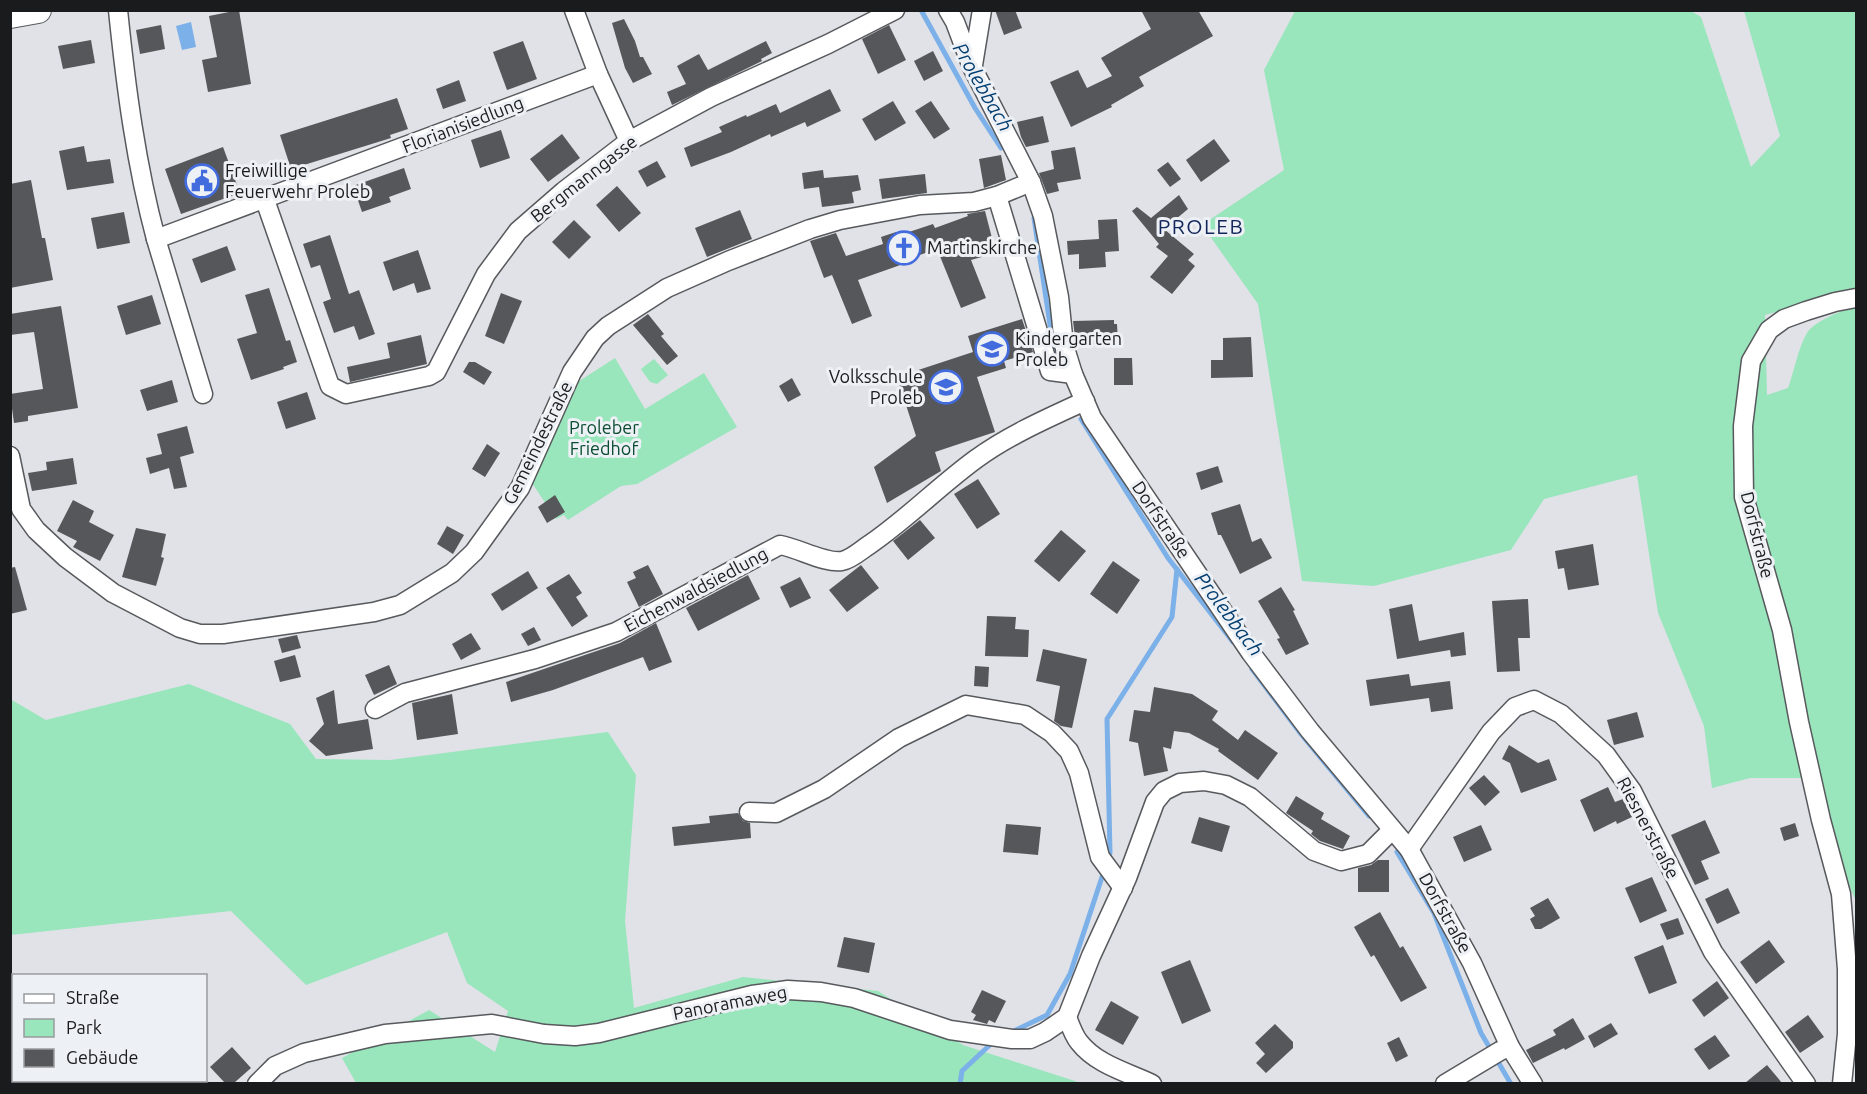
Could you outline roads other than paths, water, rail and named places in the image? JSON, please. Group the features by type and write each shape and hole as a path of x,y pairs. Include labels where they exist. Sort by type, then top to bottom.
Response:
{"main road":[{"path":"10,15 38,10"}],"street":[{"path":"118,10 125,80 142,186 203,394"},
{"path":"574,10 597,74 630,141"},
{"name":"Bergmanngasse","path":"265,200 330,386 346,394 419,379 436,372 486,274 518,231 564,191 630,141 711,97 828,44 896,10"},
{"name":"Dorfstraße","path":"948,10 956,22 972,67 1025,184 1043,216 1059,297 1064,345 1072,374 1092,417 1251,653 1311,731 1409,849 1472,963 1505,1049 1533,1083"},
{"path":"972,67 982,10"},
{"name":"Florianisiedlung","path":"156,239 597,74"},
{"name":"Gemeindestraße","path":"10,456 21,509 36,530 65,557 113,593 180,628 200,634 223,634 374,612 400,605 416,597 463,564 503,514 520,488 581,356 608,326 667,288 810,229 840,220 920,205 974,202 997,196 1025,184"},
{"path":"997,196 1050,370 1072,374"},
{"name":"Dorfstraße","path":"1842,1083 1846,1034 1847,969 1841,894 1804,744 1782,630 1744,497 1743,426 1751,361 1769,330 1784,319 1835,302 1857,298"},
{"name":"Eichenwaldsiedlung","path":"375,709 405,693 535,659 616,632 780,545 795,547 825,559 841,561 882,536 976,459 1001,443 1084,400"},
{"name":"Riesnerstraße","path":"1409,849 1491,732 1515,707 1534,700 1562,714 1606,755 1632,791 1713,952 1806,1083"},
{"path":"749,812 776,813 824,789 899,738 966,705 1025,715 1052,733 1069,752 1079,773 1100,857 1120,884"},
{"path":"1152,1083 1103,1064 1078,1042 1067,1017 1155,802 1164,791 1180,783 1204,781 1226,785 1250,797 1314,851 1341,861 1368,854 1392,830"},
{"name":"Panoramaweg","path":"257,1083 274,1065 304,1053 385,1034 492,1024 544,1034 575,1036 599,1033 740,998 788,990 821,992 854,998 950,1030 1012,1039 1030,1039 1067,1017"},
{"path":"1445,1083 1505,1049"},
{"path":"1479,1083 1482,1063"}],"water":[{"path":"191,22 196,47 182,50 176,26"}],"waterway":[{"name":"Prolebbach","path":"921,10 975,108 1001,148"},
{"name":"Prolebbach","path":"1034,218 1055,358"},
{"name":"Prolebbach","path":"1081,419 1168,558 1233,642"},
{"path":"1108,859 1110,853 1107,719 1172,617 1177,569"},
{"name":"Prolebbach","path":"1252,669 1301,734 1369,816"},
{"name":"Prolebbach","path":"1397,852 1434,913 1481,1033 1511,1084"},
{"path":"1012,1032 1047,1015 1070,974 1104,871"},
{"path":"960,1084 962,1071 993,1042"}],"place":[{"name":"Freiwillige Feuerwehr Proleb","path":"202,181"},
{"name":"Martinskirche","path":"904,248"},
{"name":"Kindergarten Proleb","path":"992,349"},
{"name":"Volksschule Proleb","path":"946,387"}],"district":[{"name":"PROLEB","path":"1201,227"}],"park label":[{"name":"Proleber Friedhof","path":"604,438"}]}
